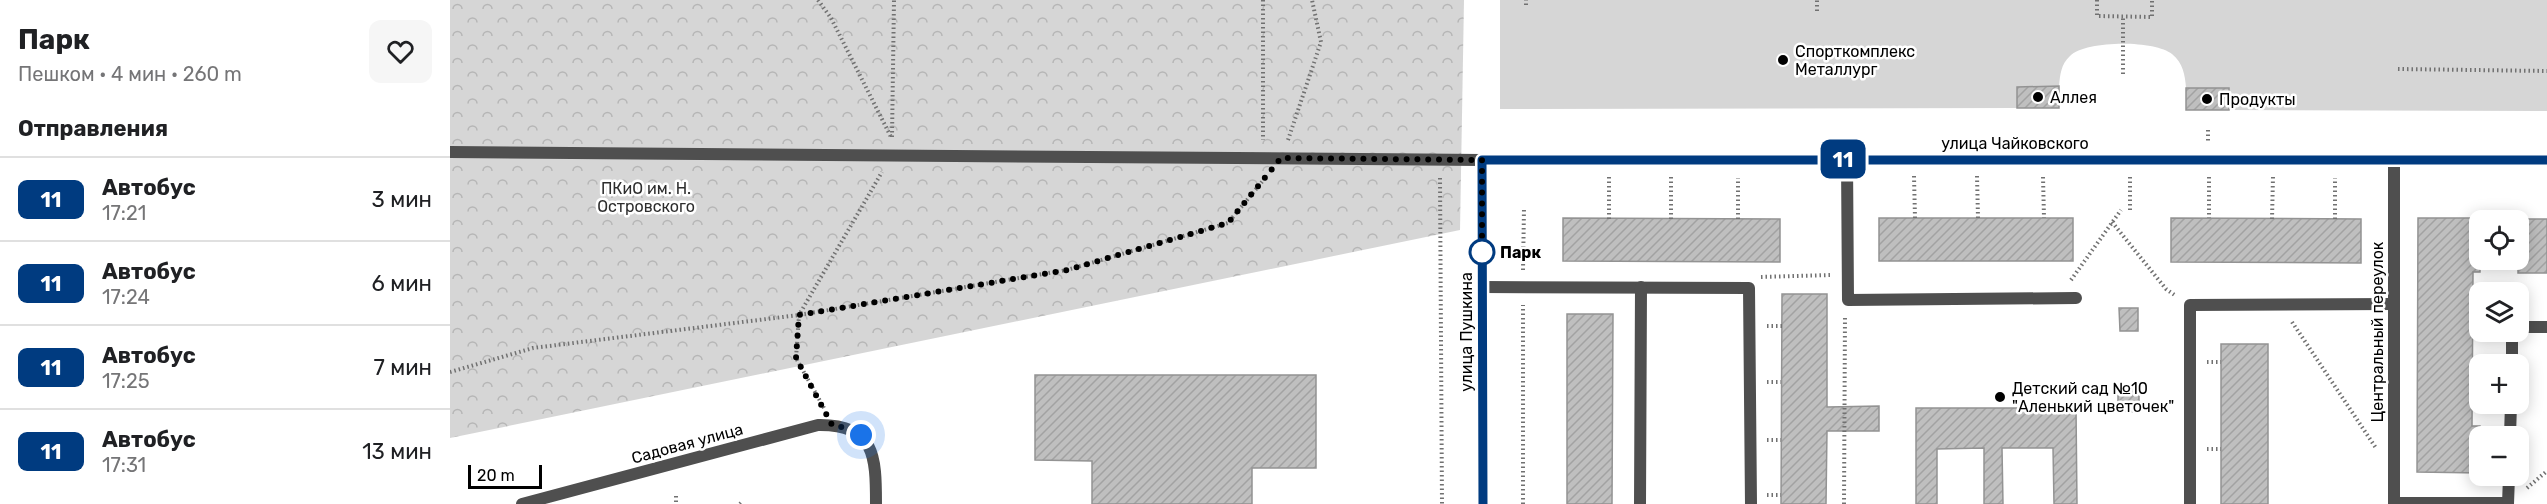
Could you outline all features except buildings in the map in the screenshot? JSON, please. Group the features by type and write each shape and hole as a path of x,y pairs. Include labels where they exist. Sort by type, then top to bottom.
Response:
{"main road":[{"name":"улица Чайковского","path":"1482,160 2547,160"},
{"name":"улица Пушкина","path":"1482,160 1483,504"}],"street":[{"path":"450,152 1482,160"},
{"path":"1847,159 1848,300 2076,298"},
{"name":"Центральный переулок","path":"2394,160 2394,504"},
{"path":"1482,286 1749,288 1751,504"},
{"path":"1640,504 1641,287"},
{"path":"2190,504 2190,304 2394,304"},
{"path":"2529,327 2547,327"},
{"name":"Садовая улица","path":"522,504 818,425 832,425 851,429 861,435 868,446 874,462 876,504"},
{"path":"2394,504 2508,504 2509,486"}],"path":[{"path":"818,0 831,18 892,140 894,0"},
{"path":"1263,0 1263,158"},
{"path":"450,372 533,348 799,315 1067,270 1228,223 1281,158 1321,42 1312,0"},
{"path":"1816,11 1817,0"},
{"path":"2097,0 2097,16 2123,17 2152,17 2152,0"},
{"path":"2122,74 2123,17"},
{"path":"2398,69 2547,72"},
{"path":"832,425 796,358 799,315 892,155"},
{"path":"1440,159 1442,504"},
{"path":"1738,159 1738,219"},
{"path":"1914,159 1915,218"},
{"path":"2043,159 2044,218"},
{"path":"1609,160 1609,219"},
{"path":"1671,160 1671,219"},
{"path":"1977,160 1978,218"},
{"path":"2130,160 2130,210"},
{"path":"2272,219 2273,160"},
{"path":"2334,219 2335,160"},
{"path":"1523,504 1524,208"},
{"path":"2058,298 2121,210"},
{"path":"2112,222 2166,289 2190,304"},
{"path":"1749,288 1761,277 1848,274"},
{"path":"1844,504 1844,322 1848,300"},
{"path":"2280,304 2394,476"},
{"path":"676,496 676,504"}],"green space":[{"name":"ПКиО им. Н. Островского","path":"450,0 1464,0 1460,230 450,438"},
{"name":"Спорткомплекс Металлург","path":"1500,0 2547,0 2547,111 2229,110 2229,88 2186,88 2183,70 2179,61 2172,54 2163,49 2136,44 2105,45 2078,51 2067,59 2063,66 2059,86 2017,87 2017,108 1500,109"}],"bus line":[{"name":"11","path":"1483,504 1482,160 2547,160"}],"place":[{"name":"Спорткомплекс Металлург","path":"1783,60"},
{"name":"Аллея","path":"2038,97"},
{"name":"Продукты","path":"2207,99"},
{"name":"Парк","path":"1482,252"},
{"name":"Детский сад №10 \"Аленький цветочек\"","path":"2000,397"}],"route":[{"path":"861,435 851,429 832,425 796,358 799,315 1067,270 1228,223 1281,158 1482,160 1482,252"}]}
